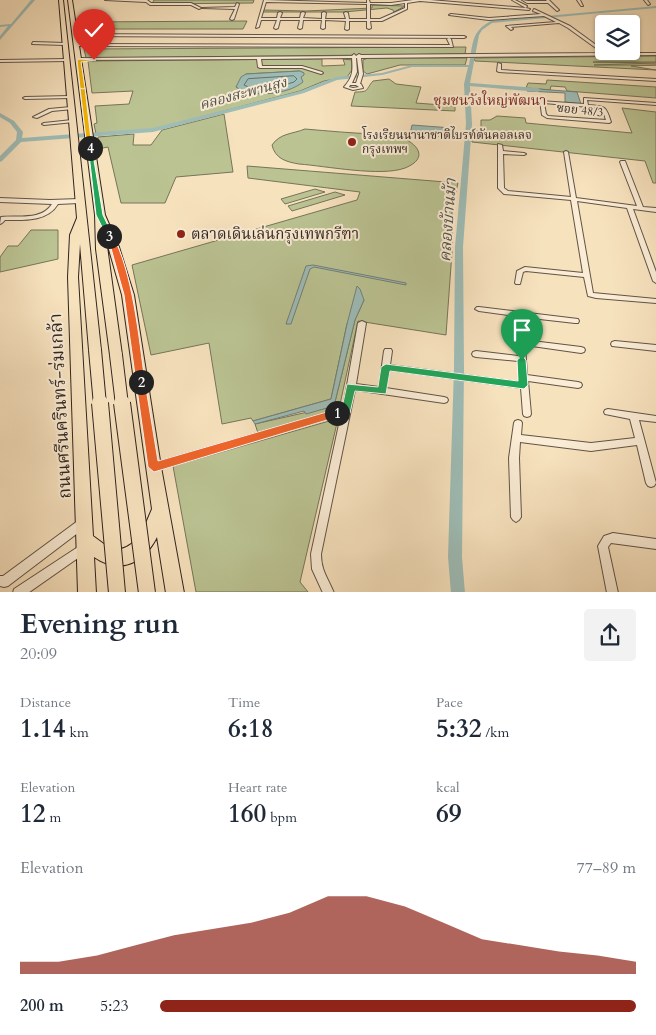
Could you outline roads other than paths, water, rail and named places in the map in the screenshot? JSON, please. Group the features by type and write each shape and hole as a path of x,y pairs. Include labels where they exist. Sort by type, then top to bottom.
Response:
{"main road":[{"name":"ถนนศรีนครินทร์-ร่มเกล้า","path":"55,0 58,13 64,23"},
{"name":"ถนนศรีนครินทร์-ร่มเกล้า","path":"62,0 74,150 95,350 117,592"},
{"path":"70,0 74,17 100,215 101,248 147,592"},
{"path":"74,17 77,9 77,0"},
{"path":"100,215 114,247 128,295 175,592"},
{"name":"ถนนศรีนครินทร์-ร่มเกล้า","path":"81,220 75,235 73,268 87,592"},
{"path":"86,544 110,558 130,555 138,551 145,543 161,508"}],"street":[{"path":"106,0 139,2 144,0 150,4 191,4 200,8 237,6 232,19"},
{"path":"106,0 106,4 114,3"},
{"path":"390,0 392,4"},
{"path":"257,27 265,1 346,1 392,4 419,0 533,9"},
{"path":"475,0 482,12 490,17 515,16 504,7"},
{"path":"515,0 578,32 595,45"},
{"path":"523,0 527,2 548,1 558,10"},
{"path":"578,0 582,5"},
{"path":"646,0 649,4"},
{"path":"276,28 283,1"},
{"path":"300,28 305,1"},
{"path":"323,28 326,1"},
{"path":"346,1 347,29"},
{"path":"430,7 431,1"},
{"path":"368,2 369,28"},
{"path":"453,2 454,9"},
{"path":"260,19 385,19 406,8 406,3"},
{"path":"195,15 200,8"},
{"path":"392,10 395,13"},
{"path":"451,15 489,20 547,15"},
{"path":"511,29 508,26 558,21"},
{"path":"76,35 464,37"},
{"path":"128,45 134,37"},
{"path":"150,45 156,38"},
{"path":"171,45 177,38"},
{"path":"192,45 198,38"},
{"path":"214,45 218,38"},
{"path":"235,46 239,38"},
{"path":"259,46 260,38"},
{"path":"280,46 282,38"},
{"path":"300,46 302,38"},
{"path":"348,38 348,46"},
{"path":"322,46 323,39"},
{"path":"374,39 374,46"},
{"path":"398,39 400,46"},
{"path":"423,39 425,46"},
{"path":"77,46 452,46 449,39"},
{"path":"33,43 65,44"},
{"path":"464,56 595,53"},
{"path":"79,60 595,53"},
{"path":"640,54 655,55"},
{"path":"79,60 357,56"},
{"path":"357,56 360,71 359,82 362,87 356,89 347,88 346,86 355,72 357,56"},
{"path":"260,58 260,67 302,67 321,73"},
{"path":"0,59 67,59"},
{"path":"500,64 499,71 533,71 656,80"},
{"path":"566,69 568,75"},
{"path":"599,71 602,77"},
{"path":"632,72 636,79"},
{"path":"24,98 70,97"},
{"name":"ซอย 48/3","path":"586,106 585,100 587,99 656,104"},
{"name":"ซอย 48/3","path":"545,102 586,106 604,108 610,122 545,116 541,104 545,102"},
{"path":"35,117 48,111 71,108"},
{"path":"44,124 72,121"},
{"path":"524,154 500,149 501,188 503,192 656,210"},
{"path":"566,152 589,292 593,295 656,301"},
{"path":"623,162 641,208"},
{"path":"0,200 29,200 55,204 80,201"},
{"path":"0,222 3,218 29,218 47,212 55,204"},
{"path":"630,207 656,282"},
{"path":"518,283 520,271 525,269 586,276"},
{"path":"479,308 575,322"},
{"path":"518,314 527,414"},
{"path":"329,592 315,564 316,554 351,386 362,323"},
{"path":"520,342 581,350"},
{"path":"615,344 656,348"},
{"path":"382,391 388,351"},
{"path":"476,354 522,360"},
{"path":"386,367 479,380 578,385"},
{"path":"351,386 444,400"},
{"path":"154,467 346,410"},
{"path":"608,412 656,419"},
{"path":"634,416 650,483"},
{"path":"516,517 514,458 518,423"},
{"path":"516,438 591,448 640,441"},
{"path":"0,581 4,582 85,522"},
{"path":"613,592 602,546 605,542 613,538 656,544"},
{"path":"21,590 86,544"}],"water":[{"path":"300,71 304,73 301,77 303,82 288,90 260,94 251,93 236,87 241,77 246,74"},
{"path":"526,88 577,92 581,104 565,102 565,93 527,91"},
{"path":"412,125 452,128 451,137 410,134"},
{"path":"313,265 406,283 406,285 314,267 310,269 291,324 286,324 306,266"},
{"path":"357,286 364,300 355,320 334,406 306,414 304,411 255,424 253,421 331,399"}],"waterway":[{"path":"0,39 33,0"},
{"name":"คลองบ้านม้า","path":"471,66 477,35 480,29 491,22 656,7"},
{"path":"0,26 11,25"},
{"name":"คลองสะพานสูง","path":"19,140 153,130 302,92 336,79 382,74 412,66 471,66"},
{"name":"คลองบ้านม้า","path":"467,84 471,66"},
{"name":"คลองบ้านม้า","path":"458,592 455,557 459,368 459,247 469,124 467,84"},
{"path":"467,84 538,90"},
{"path":"0,115 12,122 20,132 19,140"},
{"path":"0,160 19,140"}],"place":[{"name":"โรงเรียนนานาชาติไบรท์ตันคอลเลจ กรุงเทพฯ","path":"352,142"},
{"name":"ตลาดเดินเล่นกรุงเทพกรีฑา","path":"181,234"}],"district":[{"name":"ชุมชนวังใหญ่พัฒนา","path":"490,100"}]}
